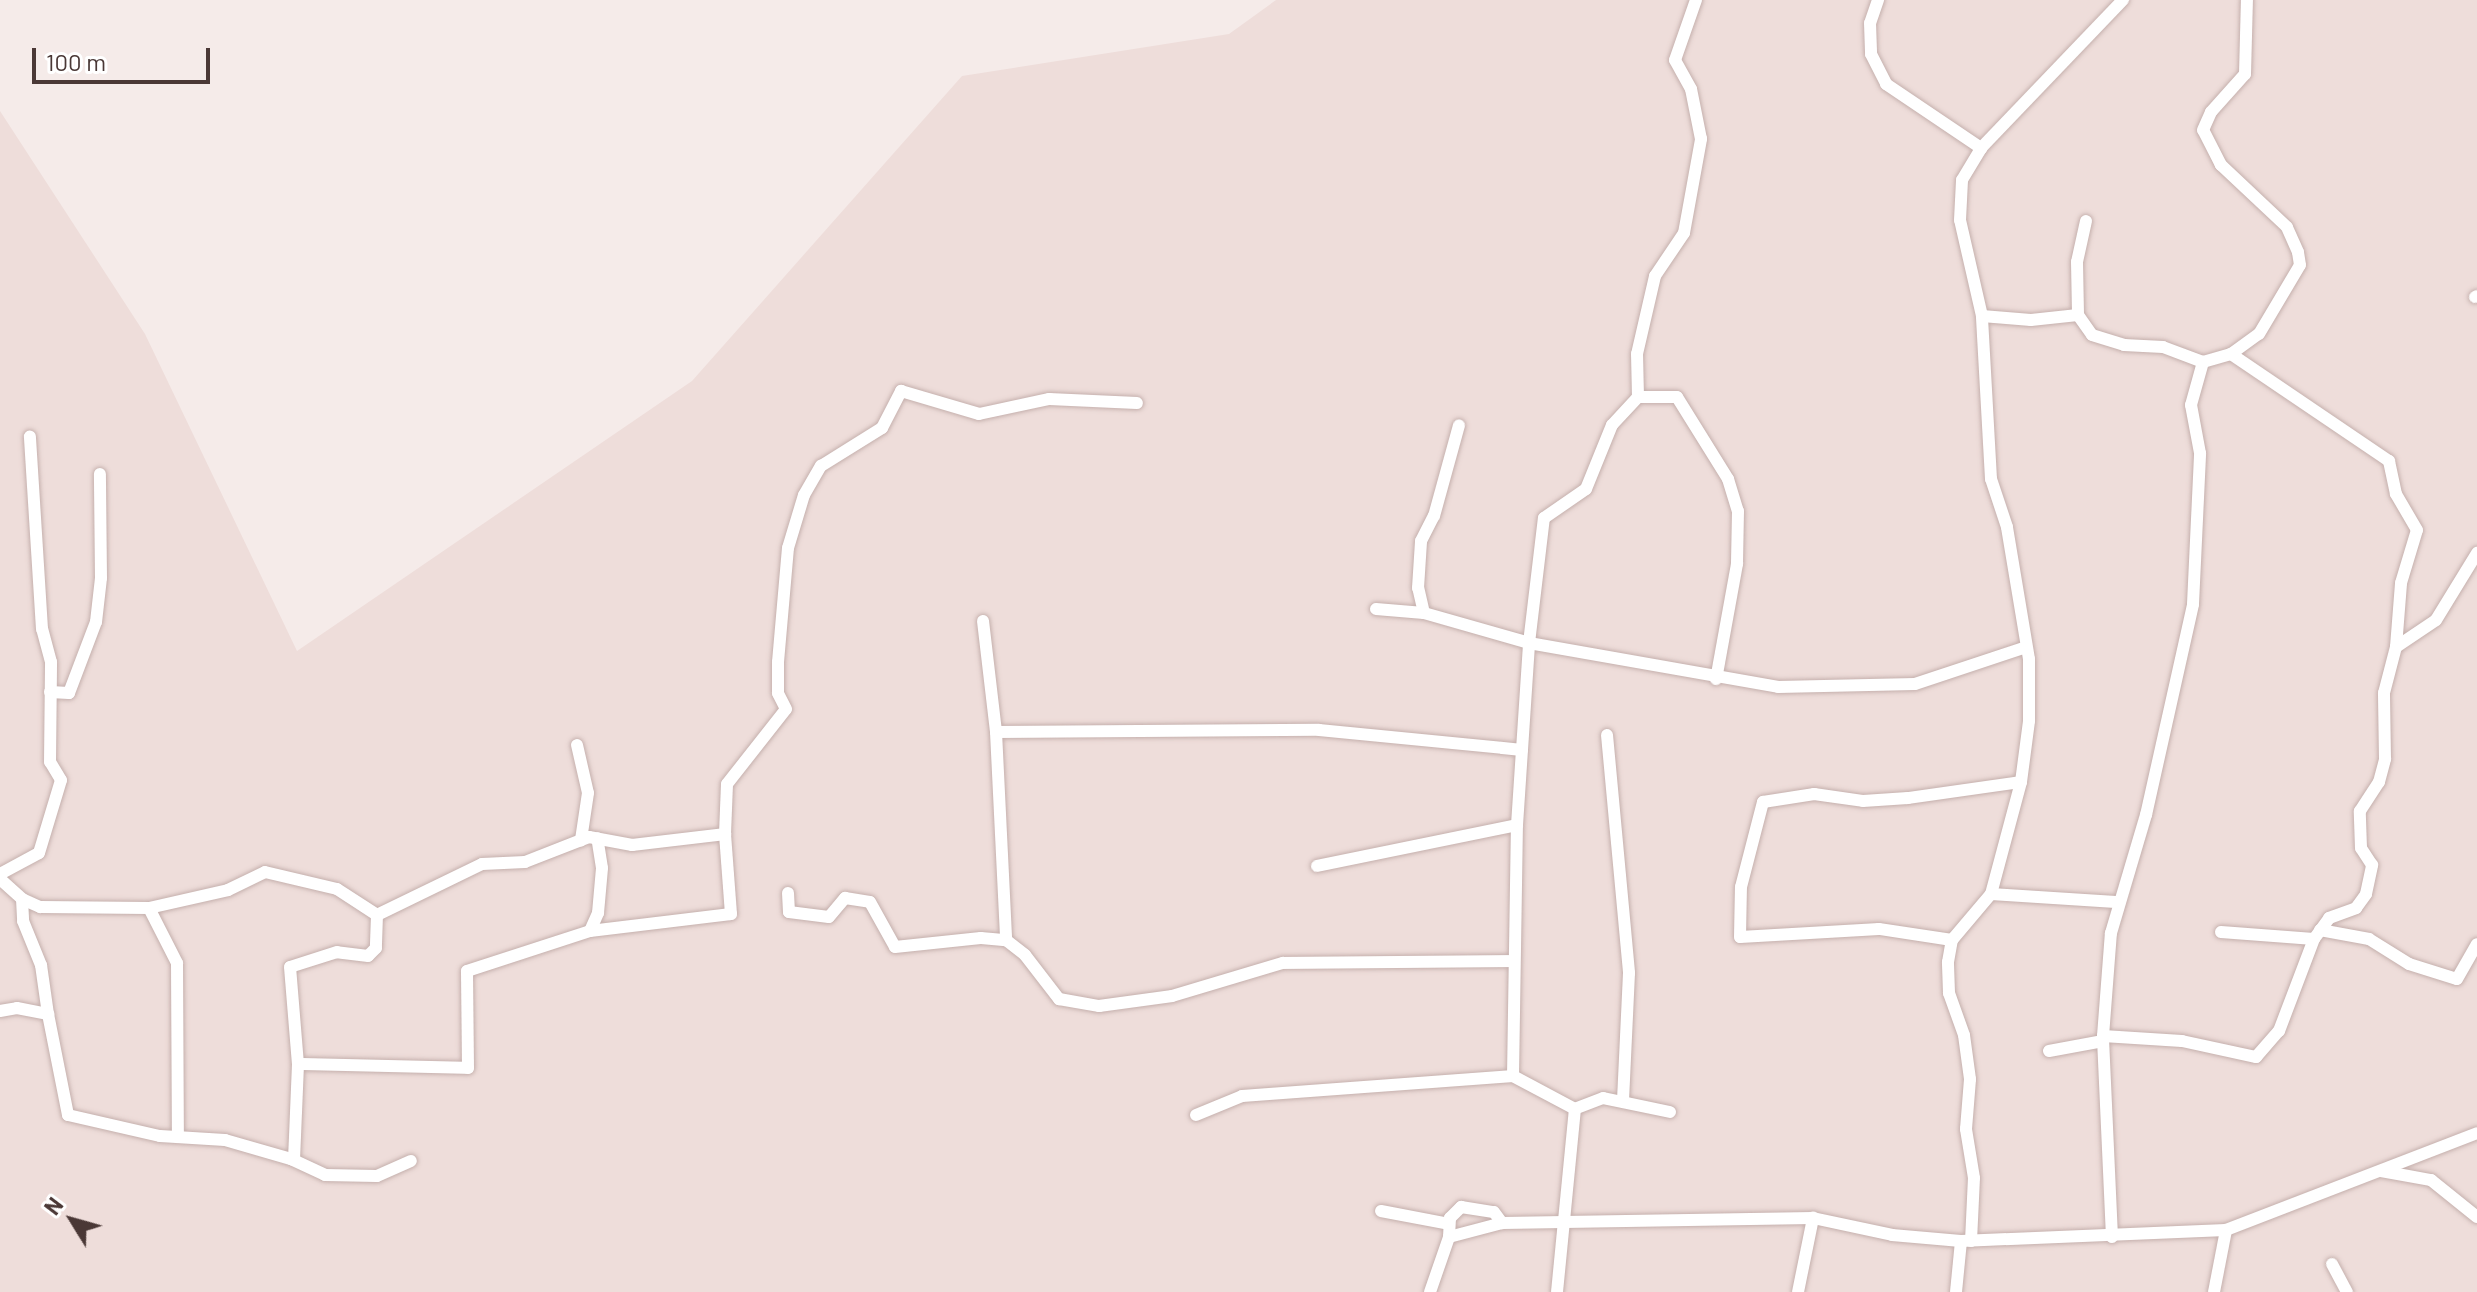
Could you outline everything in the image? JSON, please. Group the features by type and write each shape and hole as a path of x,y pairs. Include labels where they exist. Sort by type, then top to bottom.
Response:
{"street":[{"path":"1513,1076 1512,961 1517,825 1529,643 1544,518 1586,489 1612,425 1638,397 1637,354 1655,276 1684,233 1701,139 1691,89 1675,60 1696,0"},
{"path":"1878,0 1870,23 1871,54 1886,84 1981,148"},
{"path":"1956,1292 1974,1178 1966,1129 1970,1079 1964,1035 1949,993 1952,940 1991,894 2021,782 2029,721 2026,647 2012,553 1991,479 1982,316 1960,220 1962,180 1981,148 2123,0"},
{"path":"2086,221 2077,262 2078,315 2092,335 2124,345 2163,347 2203,362 2231,354 2259,334 2300,265 2287,227 2221,165 2203,130 2211,112 2245,74 2247,0"},
{"path":"1982,316 2031,320 2078,315"},
{"path":"2049,1051 2103,1039 2182,1041 2256,1057 2279,1031 2317,934 2329,918 2356,908 2366,894 2372,865 2361,848 2359,822 2385,759 2384,693 2396,647 2401,583 2417,530 2396,494 2389,461 2231,354"},
{"path":"2112,1237 2103,1039 2116,902 2146,815 2191,619 2200,453 2191,405 2203,362"},
{"path":"298,1064 468,1068 467,971 590,931 731,914 725,834 727,784 786,709 778,693 778,662 788,548 804,495 821,466 882,428 901,391 979,414 1049,399 1137,403"},
{"path":"1638,397 1677,397 1728,479 1738,511 1737,564 1716,679"},
{"path":"1424,613 1418,588 1421,541 1434,516 1459,425"},
{"path":"30,436 50,692 50,762 61,780 39,853 0,877 22,899 40,907 149,908 228,890 265,872 337,889 377,915"},
{"path":"50,692 69,693 96,622 101,578 100,474"},
{"path":"2396,647 2436,620 2477,553"},
{"path":"1376,609 1424,613 1529,643 1716,679 1792,688 1915,684 2026,647"},
{"path":"983,621 996,732 1006,940"},
{"path":"996,732 1319,730 1522,750"},
{"path":"1607,735 1629,973 1623,1101"},
{"path":"577,745 588,793 581,840"},
{"path":"1952,940 1879,929 1740,937 1741,887 1763,802 1814,794 1863,801 1908,798 2021,782"},
{"path":"1317,866 1517,825"},
{"path":"377,915 482,864 525,862 581,840 597,838 632,845 725,834"},
{"path":"590,931 598,913 602,868 597,838"},
{"path":"788,893 789,912 829,917 845,898 870,902 895,947 981,938 1006,940 1025,955 1059,999 1099,1006 1172,996 1283,963 1512,961"},
{"path":"1991,894 2116,902"},
{"path":"22,899 23,921 41,965 68,1115 178,1137 225,1140 294,1160 325,1175 364,1176 411,1161"},
{"path":"149,908 177,963 178,1137"},
{"path":"294,1160 298,1064 290,967 337,952 368,956 376,948 377,915"},
{"path":"2221,932 2317,934 2369,939 2409,964 2457,979 2477,944"},
{"path":"0,1011 17,1008 48,1014"},
{"path":"1196,1115 1242,1096 1513,1076 1575,1109 1603,1098 1670,1112"},
{"path":"1557,1292 1575,1109"},
{"path":"1381,1211 1449,1231 1502,1223 1813,1218 1892,1235 1966,1241 2226,1230 2477,1133"},
{"path":"2377,1170 2431,1180 2477,1217"},
{"path":"1430,1292 1449,1231 1461,1207 1494,1212 1502,1223"},
{"path":"1798,1292 1813,1218"},
{"path":"2214,1292 2226,1230"},
{"path":"2332,1264 2347,1292"}],"shaded area":[{"path":"1276,0 2477,0 2477,1292 0,1292 0,111 145,334 297,651 692,381 962,76 1229,34"}]}
